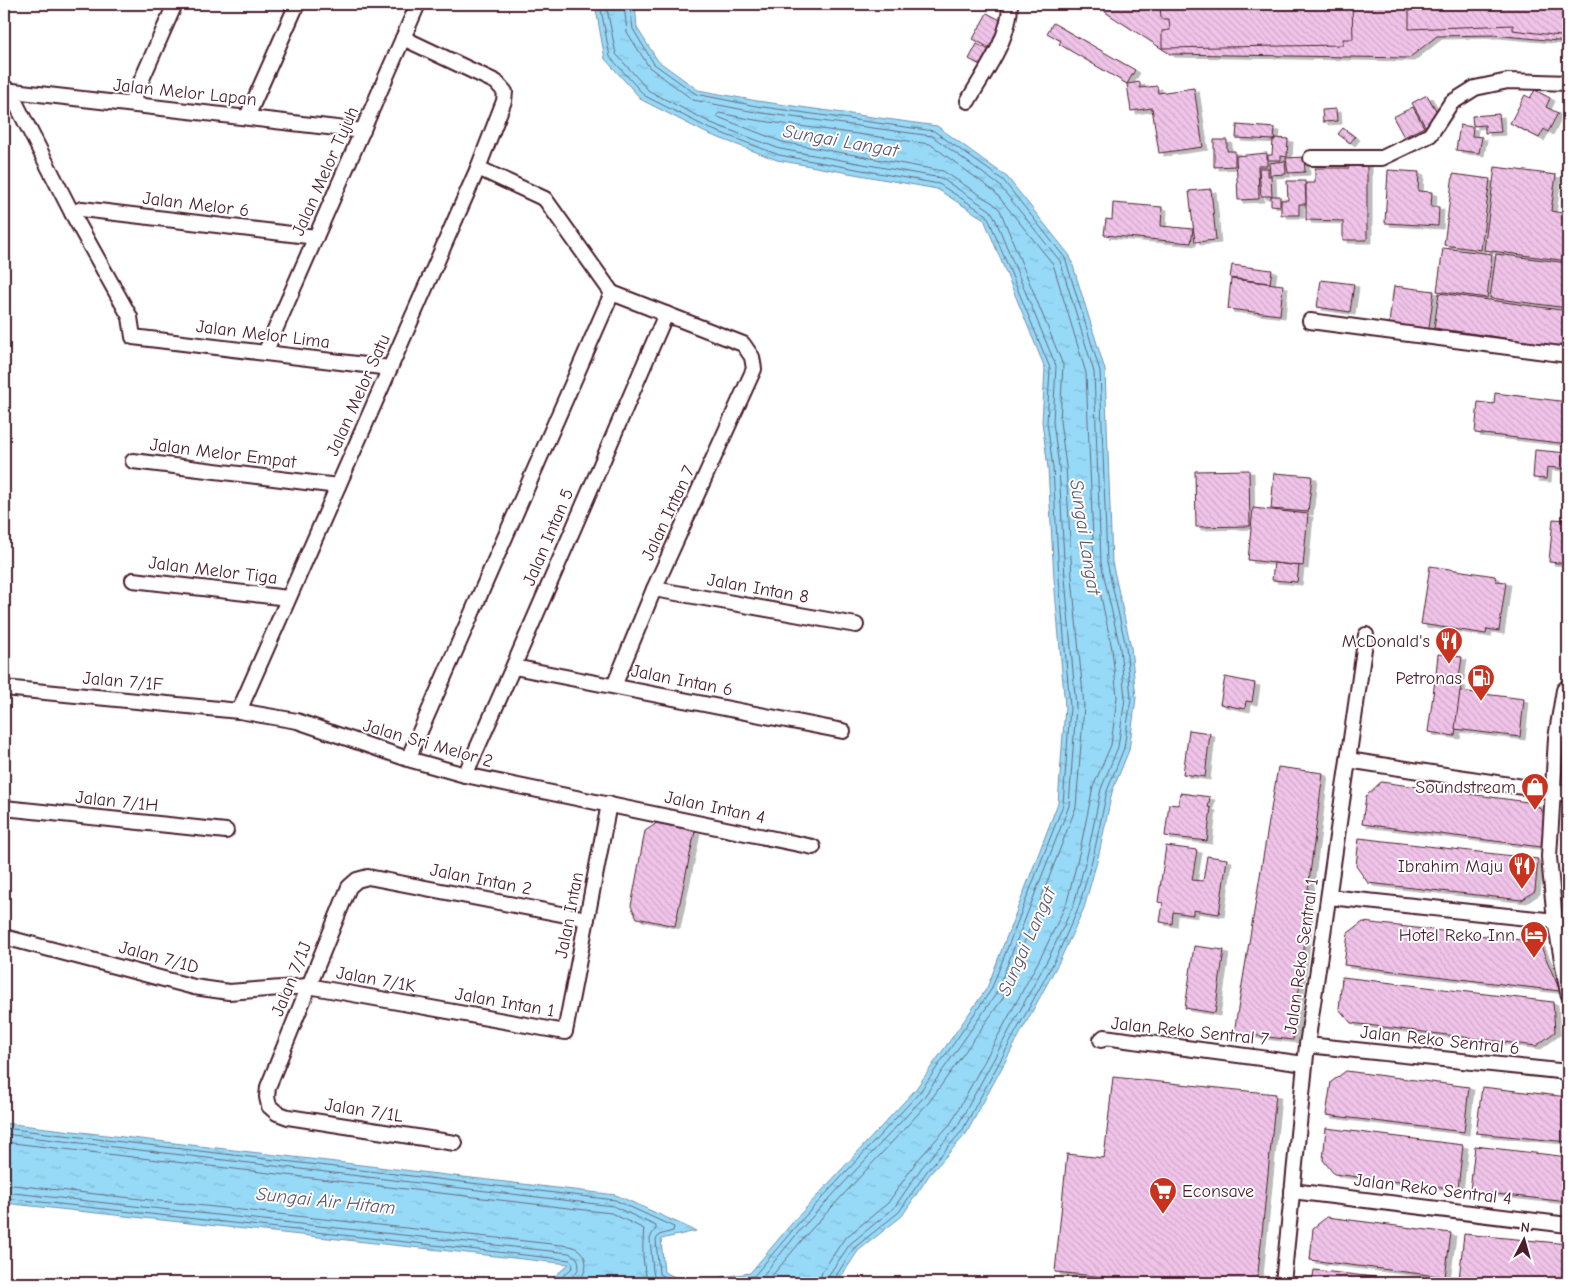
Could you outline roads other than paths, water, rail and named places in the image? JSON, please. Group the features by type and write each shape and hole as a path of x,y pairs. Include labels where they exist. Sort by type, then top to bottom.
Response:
{"street":[{"path":"131,104 175,4"},
{"path":"248,117 297,4"},
{"name":"Jalan Melor Tujuh","path":"265,353 418,4"},
{"path":"968,101 998,50 1010,18 1010,4"},
{"name":"Jalan Melor Satu","path":"239,711 478,168 504,101 505,92 496,82 403,38"},
{"path":"1311,158 1382,158 1430,135 1451,103 1475,88 1508,81 1568,83"},
{"path":"6,90 72,213"},
{"name":"Jalan Melor Lapan","path":"6,90 363,130"},
{"path":"478,168 544,199 612,294 666,314"},
{"name":"Jalan Melor 6","path":"72,213 82,209 316,237"},
{"name":"Jalan Melor Lima","path":"72,213 130,317 133,336 390,368"},
{"path":"408,759 612,294"},
{"name":"Jalan Intan 7","path":"614,686 654,589 754,369 752,357 743,344 666,314"},
{"name":"Jalan Intan 5","path":"465,775 514,667 541,600 666,314"},
{"path":"1310,321 1568,355"},
{"name":"Jalan Melor Empat","path":"133,462 338,486"},
{"name":"Jalan Melor Tiga","path":"134,580 288,598"},
{"name":"Jalan Intan 8","path":"654,589 856,624"},
{"name":"Jalan Reko Sentral 1","path":"1283,1283 1307,1045 1366,635"},
{"name":"Jalan Intan 6","path":"514,667 843,731"},
{"path":"1568,686 1564,690 1556,738 1549,857 1555,921 1568,993"},
{"name":"Jalan 7/1F","path":"4,688 239,711"},
{"name":"Jalan Sri Melor 2","path":"239,711 296,721 408,759 465,775 609,804"},
{"path":"1348,760 1553,790 1568,794"},
{"name":"Jalan Intan 4","path":"609,804 813,847"},
{"name":"Jalan Intan","path":"566,1032 609,804"},
{"name":"Jalan 7/1H","path":"4,808 226,831"},
{"name":"Jalan Intan 2","path":"368,878 587,919"},
{"name":"Jalan 7/1J","path":"269,1106 267,1097 268,1087 349,887 357,880 368,878"},
{"path":"1329,897 1555,921"},
{"name":"Jalan 7/1D","path":"4,937 194,987 229,992 308,986"},
{"name":"Jalan 7/1K","path":"308,986 438,1009"},
{"name":"Jalan Intan 1","path":"438,1009 566,1032"},
{"name":"Jalan Reko Sentral 7","path":"1100,1040 1104,1037 1306,1064"},
{"name":"Jalan Reko Sentral 6","path":"1307,1045 1568,1072"},
{"name":"Jalan 7/1L","path":"269,1106 288,1117 455,1143"},
{"name":"Jalan Reko Sentral 4","path":"1292,1191 1568,1225"}],"water":[{"path":"595,4 635,4 637,28 658,61 698,90 757,101 937,126 1007,177 1070,256 1105,370 1112,562 1131,647 1136,698 1129,750 1112,792 1099,854 1084,908 1060,960 966,1134 930,1174 902,1216 858,1251 837,1283 547,1283 569,1264 4,1203 4,1123 616,1195 696,1231 661,1239 664,1272 686,1282 750,1273 793,1222 915,1090 987,988 1058,803 1065,707 1054,579 1048,468 1042,422 1045,368 984,219 937,189 777,160 706,133 642,100 605,59"}],"place":[{"name":"McDonald's","path":"1449,665"},
{"name":"Petronas","path":"1481,702"},
{"name":"Soundstream","path":"1535,811"},
{"name":"Ibrahim Maju","path":"1522,890"},
{"name":"Hotel Reko Inn","path":"1534,959"},
{"name":"Econsave","path":"1163,1215"}],"water label":[{"name":"Sungai Langat","path":"841,140"},
{"name":"Sungai Langat","path":"1086,537"},
{"name":"Sungai Langat","path":"1026,941"},
{"name":"Sungai Air Hitam","path":"326,1200"}]}
